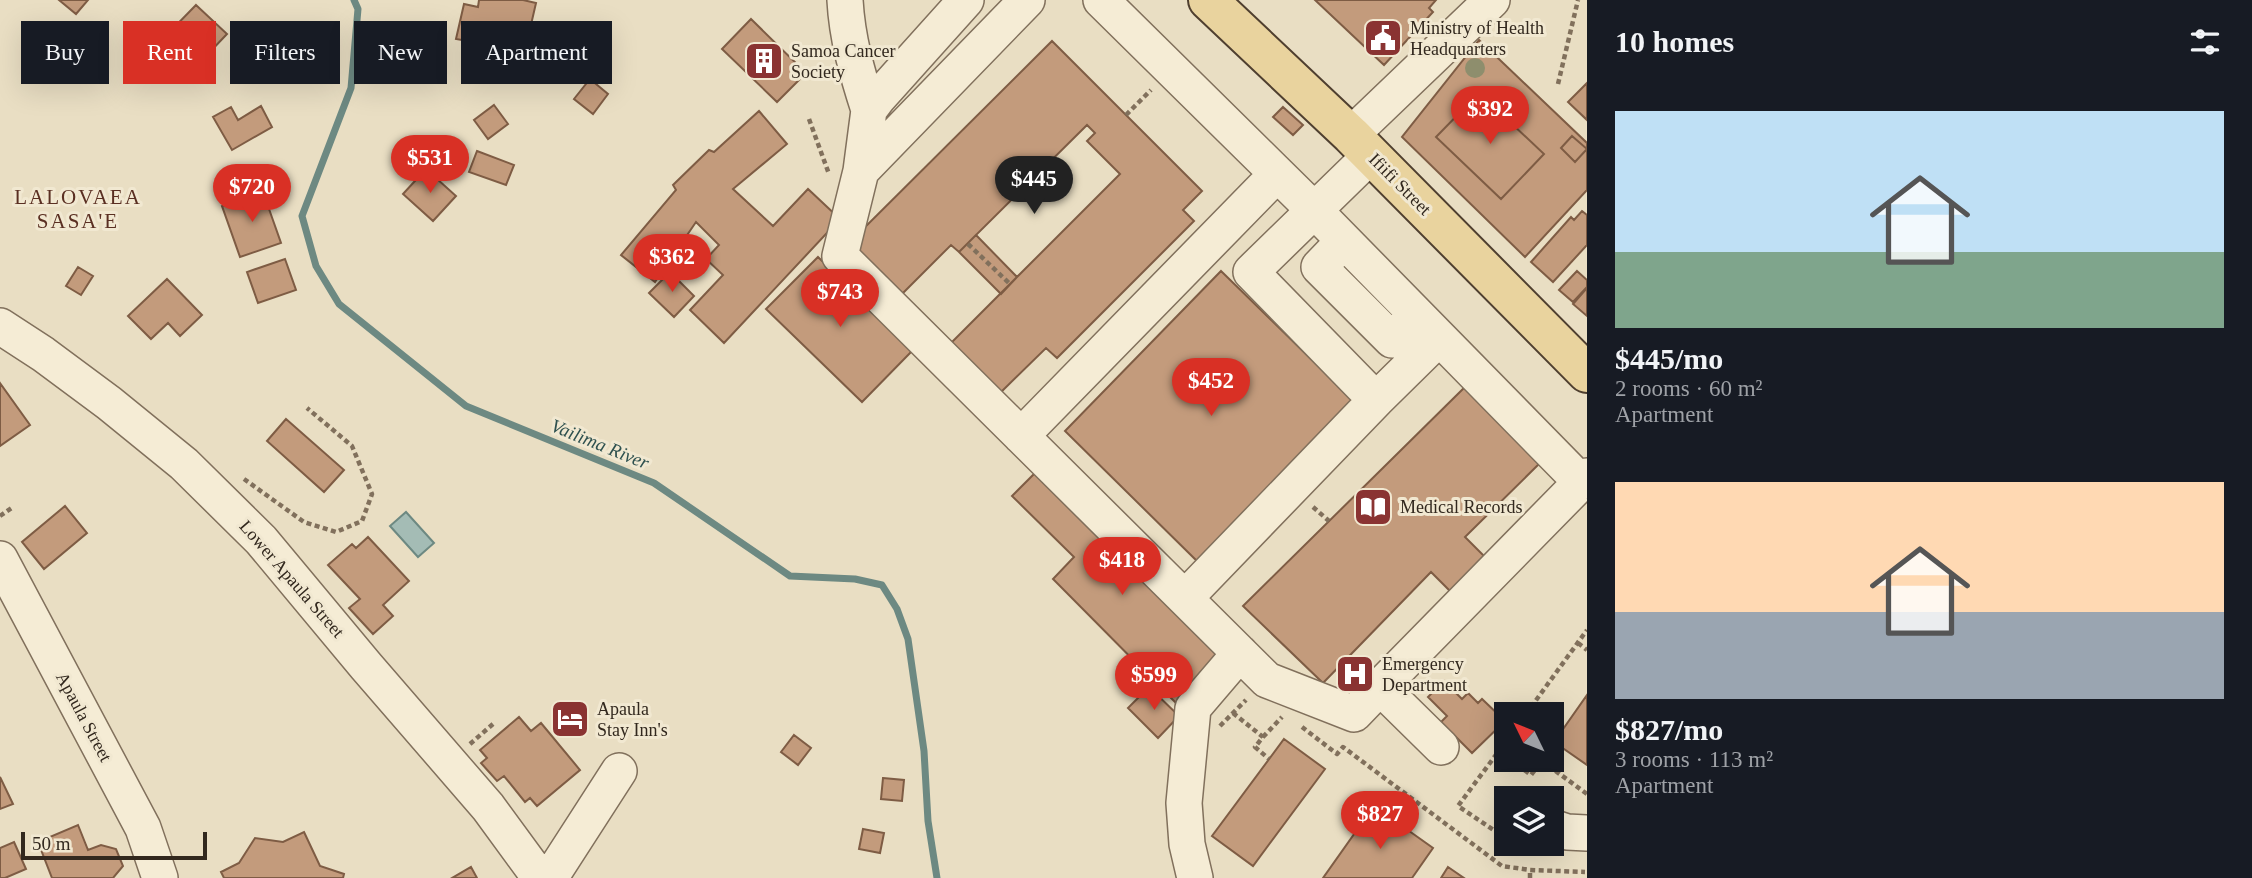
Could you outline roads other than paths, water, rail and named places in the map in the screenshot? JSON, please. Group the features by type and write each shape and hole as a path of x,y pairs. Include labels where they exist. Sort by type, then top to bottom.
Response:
{"main road":[{"name":"Ifiifi Street","path":"1208,0 1361,145 1587,373"}],"street":[{"path":"845,0 847,32 869,110 860,171 840,256 1267,680 1354,713 1584,479 1101,0"},
{"path":"869,110 966,0"},
{"path":"860,171 1027,0"},
{"path":"1376,400 1251,272 1314,210 1361,145 1492,0"},
{"path":"1021,436 1277,174"},
{"name":"Lower Apaula Street","path":"0,326 54,362 184,464 261,540 488,807 540,878"},
{"path":"1185,598 1376,400 1428,327"},
{"name":"Apaula Street","path":"0,559 143,828 160,878"},
{"path":"1195,878 1187,844 1184,803 1193,708 1240,653"},
{"path":"1380,687 1441,747"},
{"path":"550,878 619,771"},
{"path":"1564,831 1587,833"}],"water":[{"path":"406,512 434,543 418,557 390,526"}],"waterway":[{"name":"Vailima River","path":"354,0 358,9 351,88 302,216 316,266 339,304 466,406 654,483 790,576 855,579 882,585 897,609 908,639 924,751 928,821 937,878"}],"place":[{"name":"Ministry of Health Headquarters","path":"1383,38"},
{"name":"Samoa Cancer Society","path":"764,61"},
{"name":"Medical Records","path":"1373,507"},
{"name":"Emergency Department","path":"1355,674"},
{"name":"Apaula Stay Inn's","path":"570,719"}],"district":[{"name":"LALOVAEA SASA'E","path":"78,209"}]}
